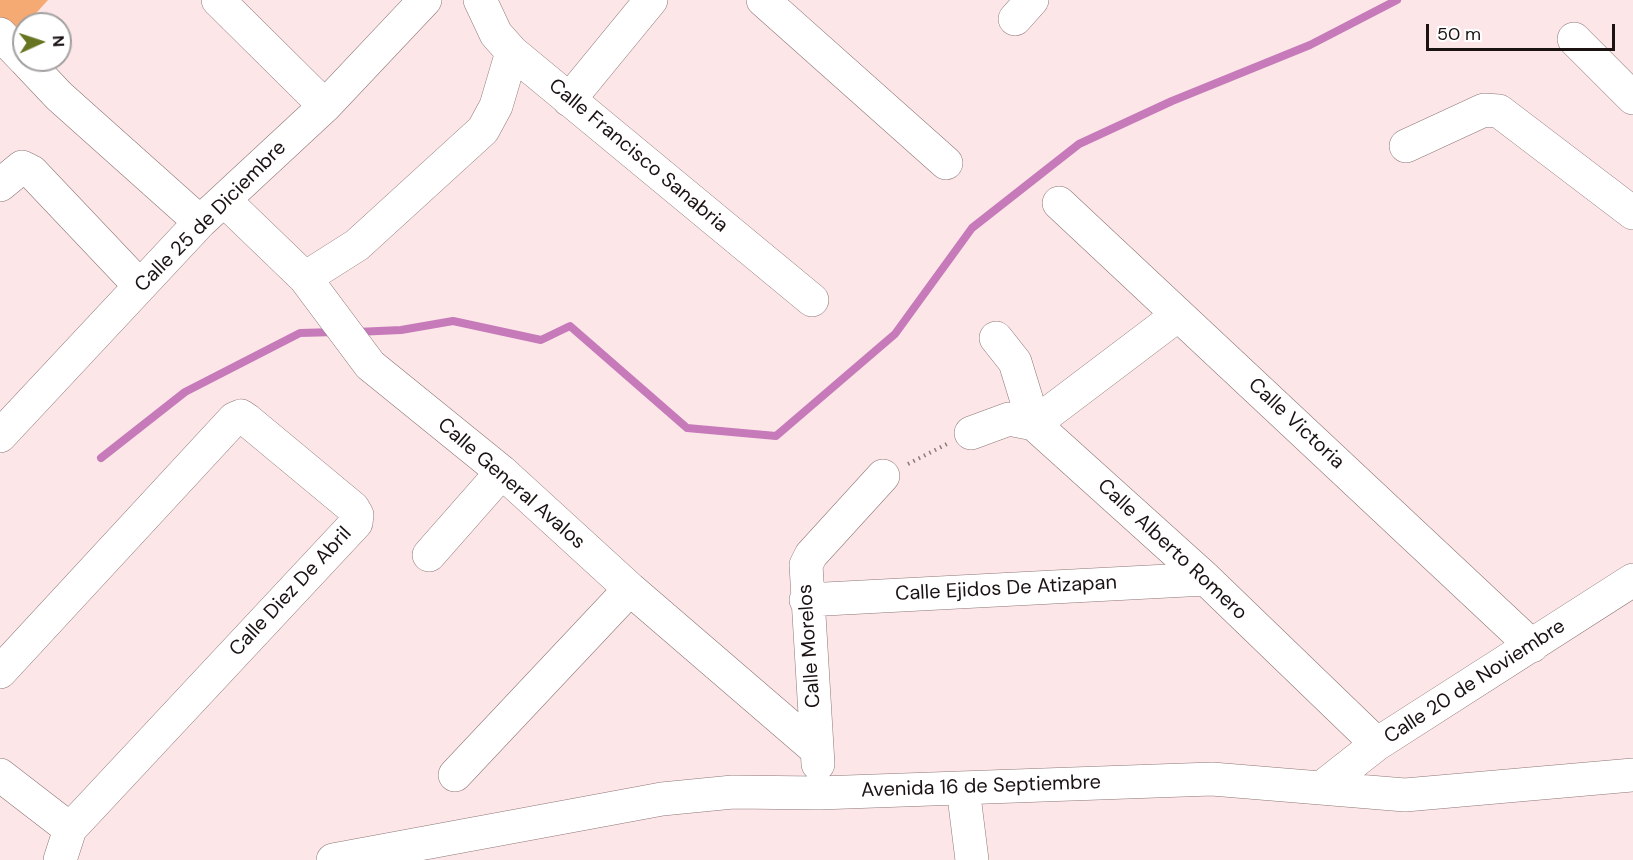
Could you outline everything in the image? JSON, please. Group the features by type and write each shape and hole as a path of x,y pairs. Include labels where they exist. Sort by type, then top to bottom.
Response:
{"street":[{"path":"218,0 325,106"},
{"name":"Calle 25 de Diciembre","path":"0,436 200,222 325,106 425,0"},
{"name":"Calle Francisco Sanabria","path":"480,0 496,34 512,52 812,300"},
{"path":"569,100 651,0"},
{"path":"763,0 946,163"},
{"path":"0,34 12,47"},
{"path":"1574,39 1633,98"},
{"path":"305,278 357,245 483,130 496,106 512,52"},
{"path":"36,72 59,96 200,222"},
{"path":"1407,146 1484,110 1499,111 1633,213"},
{"path":"0,185 22,167 32,172 140,286"},
{"name":"Calle General Avalos","path":"224,200 305,278 370,365 502,472 630,589 817,750"},
{"name":"Calle Victoria","path":"1059,203 1532,646"},
{"path":"971,433 1009,419 1034,424 1178,315"},
{"path":"996,338 1015,362 1034,424"},
{"name":"Calle Diez De Abril","path":"0,672 234,419 241,416 247,420 353,507 357,515 356,523 70,829 60,860"},
{"name":"Calle Alberto Romero","path":"1034,424 1206,579 1377,744"},
{"path":"429,555 502,472"},
{"name":"Calle Morelos","path":"819,793 806,564 811,555 884,476"},
{"name":"Calle Ejidos De Atizapan","path":"807,600 1206,579"},
{"name":"Calle 20 de Noviembre","path":"1321,788 1377,744 1633,580"},
{"path":"455,775 630,589"},
{"path":"0,775 70,829"},
{"name":"Avenida 16 de Septiembre","path":"333,860 662,799 733,792 819,793 1212,779 1405,795 1633,775"},
{"path":"963,788 972,860"}],"path":[{"path":"884,476 971,433"}],"shaded area":[{"path":"0,0 48,0 37,12 12,12 12,40 0,53"}],"waterway":[{"path":"356,332 401,330 453,321 541,340 570,326 687,428 776,436 895,334 972,228 1079,144 1172,101 1310,45 1397,0"},
{"path":"101,458 185,392 300,333 336,332"}]}
